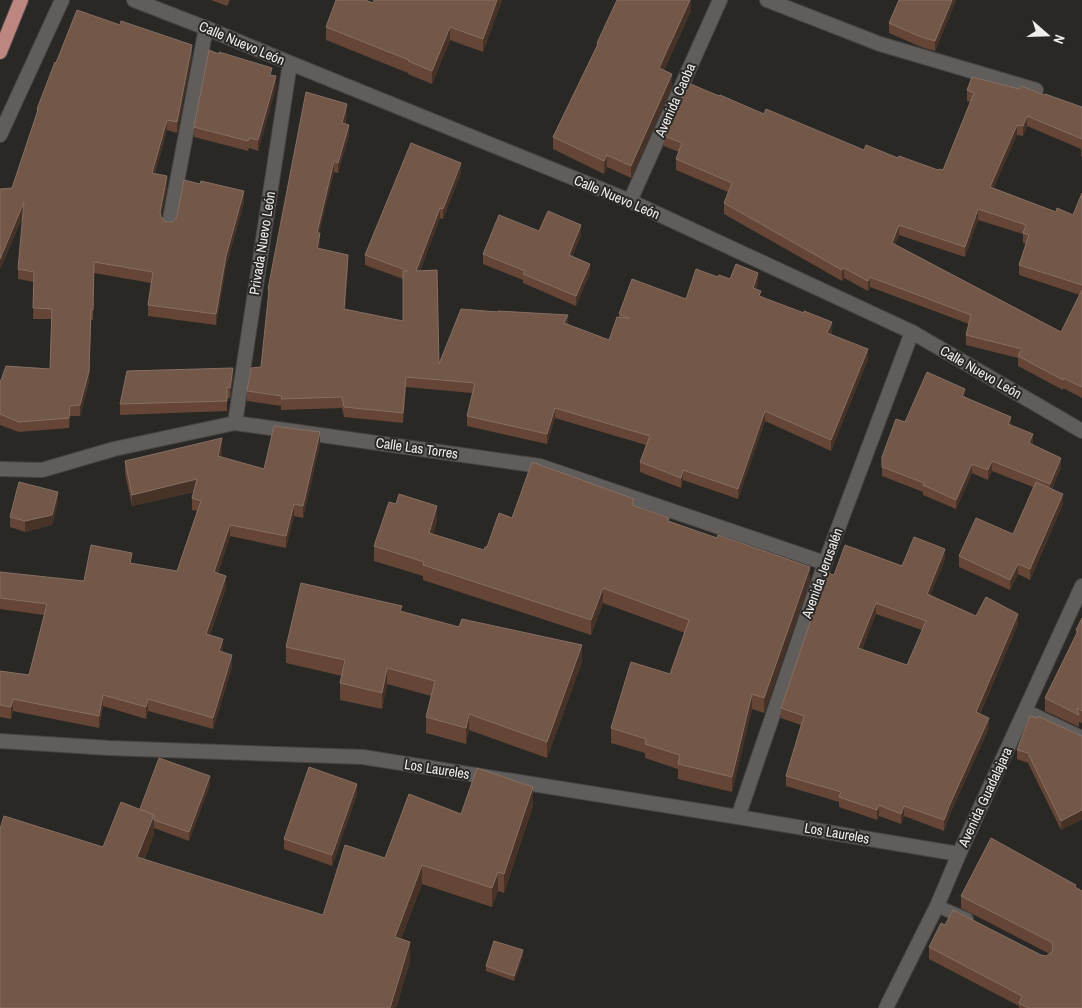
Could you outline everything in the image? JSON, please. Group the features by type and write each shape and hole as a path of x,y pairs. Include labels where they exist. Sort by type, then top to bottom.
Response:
{"main road":[{"path":"0,52 21,0"}],"street":[{"path":"0,135 62,0"},
{"name":"Calle Nuevo León","path":"134,0 630,201 912,332 1082,431"},
{"name":"Avenida Caoba","path":"630,201 720,0"},
{"path":"767,0 880,44 1036,90"},
{"path":"169,224 206,28"},
{"name":"Privada Nuevo León","path":"235,423 290,63"},
{"name":"Avenida Jerusalén","path":"738,817 825,563 912,332"},
{"name":"Calle Las Torres","path":"0,469 42,470 114,449 235,423 540,466 825,563"},
{"name":"Avenida Guadalajara","path":"886,1008 937,906 1082,586"},
{"name":"Los Laureles","path":"0,741 109,748 363,757 959,854"}],"lane":[{"path":"1025,710 1082,737"},
{"path":"937,906 979,926"}],"building":[{"path":"336,0 365,0 373,3 374,0 497,0 483,39 450,27 432,71 326,27"},
{"path":"617,0 690,0 659,68 672,74 631,166 607,155 604,161 553,137"},
{"path":"899,0 952,0 935,41 889,23"},
{"path":"77,10 120,25 121,21 192,45 177,122 167,120 152,173 167,176 160,212 161,217 167,222 172,222 176,219 184,180 200,184 201,181 244,191 226,256 216,314 148,305 153,272 94,262 89,371 80,405 70,406 69,418 19,422 0,414 0,383 6,366 50,369 52,309 33,308 34,272 18,269 24,202 0,259 0,189 12,188 37,109"},
{"path":"209,50 272,68 270,75 276,76 258,140 249,138 248,141 194,127"},
{"path":"972,77 1019,89 1022,86 1082,107 1082,139 1027,116 1023,126 1017,125 990,187 1056,212 1057,208 1073,215 1082,193 1082,285 1019,265 1029,235 1023,233 1026,225 978,209 965,247 899,225 892,243 1061,332 1082,290 1082,387 1063,378 1063,380 1018,356 1022,349 966,335 971,315 870,277 868,281 844,268 842,270 724,203 732,183 676,159 682,143 664,136 688,83 764,114 766,109 864,150 866,145 898,158 899,156 938,170 943,170 974,93 967,90"},
{"path":"306,92 347,104 342,123 349,125 338,163 334,161 317,233 320,233 317,248 348,255 344,309 403,321 403,271 408,271 365,255 411,143 461,163 443,209 440,208 416,271 437,270 439,364 461,309 568,315 564,323 609,340 617,317 629,318 619,314 632,279 686,299 696,269 730,279 736,264 758,273 753,288 761,291 759,296 832,322 827,333 868,349 831,440 765,411 738,489 683,470 681,478 640,462 650,436 555,408 547,434 467,416 475,383 406,377 403,413 344,407 342,397 281,399 282,396 247,391 251,368 261,367 268,289"},
{"path":"548,211 581,225 569,255 590,264 576,296 523,274 525,271 483,254 499,215 539,231"},
{"path":"233,368 230,388 227,387 227,401 120,404 127,371"},
{"path":"927,372 965,389 962,396 1011,417 1008,424 1033,434 1029,443 1061,458 1050,484 992,461 988,470 972,464 956,500 923,485 924,483 882,467 882,457 896,419 905,422"},
{"path":"274,426 320,432 303,506 294,504 286,536 230,525 214,572 226,576 206,634 223,639 219,651 232,655 213,718 148,699 146,707 103,695 99,716 13,699 11,707 0,705 0,671 29,675 47,604 0,598 0,572 84,581 91,545 132,553 130,563 177,571 201,501 192,498 197,479 132,495 125,461 222,438 218,456 264,469"},
{"path":"532,462 634,499 632,505 669,518 668,521 717,538 718,535 810,567 764,698 752,694 732,777 678,764 680,755 645,744 646,739 611,728 631,662 670,674 689,620 603,588 591,620 423,565 424,562 374,546 389,502 396,504 399,494 437,506 429,533 484,550 487,547 499,513 512,518"},
{"path":"19,482 58,492 52,515 25,521 10,517"},
{"path":"1036,482 1063,494 1030,569 1018,564 1010,580 959,556 976,518 1013,534"},
{"path":"914,537 945,549 927,594 976,616 986,597 1018,614 976,712 989,718 944,820 904,806 901,814 879,805 877,810 839,797 841,792 786,776 804,716 781,708 827,573 834,575 845,545 902,566","holes":["876,603 926,621 907,665 858,648"]},
{"path":"301,583 402,606 400,611 459,627 462,619 582,645 547,742 469,714 466,728 426,717 435,681 387,668 382,693 340,683 345,660 286,647"},
{"path":"1082,618 1082,711 1077,708 1079,715 1045,698 1078,631 1076,630"},
{"path":"1030,716 1037,718 1038,716 1082,736 1082,810 1061,821 1028,753 1017,750"},
{"path":"159,758 210,776 189,832 154,820 154,815 140,809"},
{"path":"309,767 357,784 332,855 284,839"},
{"path":"477,768 533,787 504,874 498,872 492,888 422,865 395,937 410,942 390,1008 0,1008 0,829 4,816 103,847 121,802 154,815 137,857 323,915 345,845 385,858 409,794 461,814"},
{"path":"991,838 1076,885 1075,887 1082,891 1082,1008 1028,1008 1019,1003 1022,996 929,947 941,923 945,925 953,910 1041,955 1046,956 1052,952 1052,943 1049,941 961,896"},
{"path":"494,941 523,950 514,976 486,966"}]}
